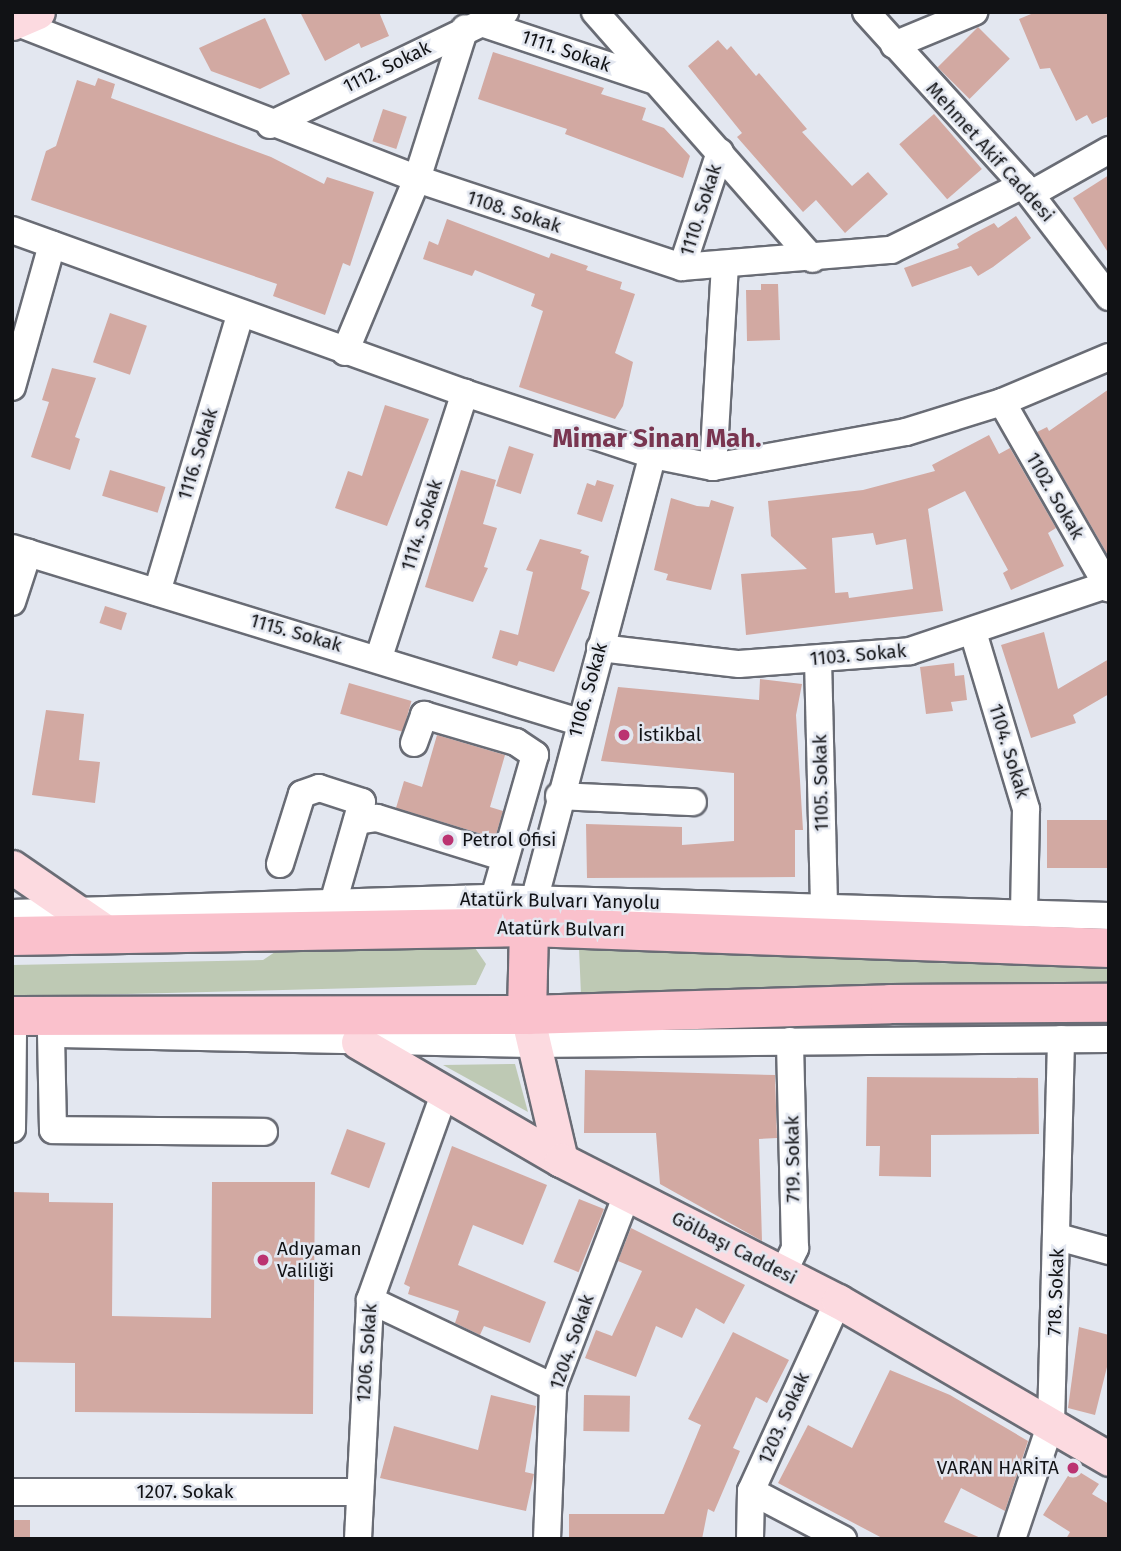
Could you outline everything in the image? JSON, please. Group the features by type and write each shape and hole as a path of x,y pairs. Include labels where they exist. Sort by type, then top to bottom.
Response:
{"highway":[{"name":"Atatürk Bulvarı","path":"12,936 111,936 531,913 1109,948"},
{"path":"529,1029 531,913"},
{"path":"12,1016 529,1029 890,1004 1109,1003"}],"main road":[{"path":"12,867 111,936"},
{"path":"529,1029 561,1160"},
{"name":"Gölbaşı Caddesi","path":"358,1042 443,1095 561,1160 838,1301 1109,1459"}],"street":[{"name":"1112. Sokak","path":"270,125 473,25 505,12"},
{"path":"595,12 652,80 720,152 813,259"},
{"name":"Mehmet Akif Caddesi","path":"866,12 894,46 1027,189 1109,297"},
{"path":"894,46 974,12"},
{"name":"1108. Sokak","path":"22,19 270,125 416,179 682,267 725,267 891,250 1109,150"},
{"name":"1111. Sokak","path":"473,25 652,80"},
{"path":"345,352 416,179 473,25"},
{"name":"1110. Sokak","path":"682,267 720,152"},
{"path":"12,230 240,316 465,393 653,454 713,467 906,432 1002,402 1109,357"},
{"path":"12,387 52,245"},
{"path":"713,467 725,267"},
{"name":"1116. Sokak","path":"157,592 240,316"},
{"name":"1114. Sokak","path":"379,657 465,393"},
{"name":"1102. Sokak","path":"1002,402 1108,587"},
{"name":"1106. Sokak","path":"531,913 559,796 653,454"},
{"path":"12,602 20,551"},
{"name":"1115. Sokak","path":"20,551 379,657 579,722"},
{"name":"1103. Sokak","path":"600,648 739,664 910,651 1108,587"},
{"name":"1104. Sokak","path":"973,632 1026,809 1024,914"},
{"name":"1105. Sokak","path":"818,659 824,907"},
{"path":"414,743 424,715 516,742 535,755 503,857 494,898"},
{"path":"280,864 302,794 320,788 362,802 333,903"},
{"path":"559,796 693,802"},
{"path":"357,821 377,818 503,857"},
{"name":"Atatürk Bulvarı Yanyolu","path":"12,913 494,898 531,913 824,907 1109,916"},
{"path":"264,1132 13,1129 13,1033 358,1042 529,1029 790,1041 1109,1039"},
{"path":"51,1034 52,1130"},
{"name":"718. Sokak","path":"1012,1539 1051,1423 1058,1237 1061,1040"},
{"name":"719. Sokak","path":"783,1273 795,1248 790,1041"},
{"name":"1206. Sokak","path":"366,1538 358,1492 370,1300 443,1095"},
{"name":"1204. Sokak","path":"547,1539 553,1387 626,1194"},
{"path":"1058,1237 1109,1251"},
{"path":"370,1300 553,1387"},
{"name":"1203. Sokak","path":"750,1539 751,1491 838,1301"},
{"path":"751,1491 843,1539"},
{"name":"1207. Sokak","path":"12,1492 358,1492"}],"green space":[{"path":"473,945 486,964 476,985 48,996 12,1001 12,965 263,960 281,948"},
{"path":"579,948 905,956 936,963 1109,968 1109,988 581,995"},
{"path":"515,1064 528,1112 443,1065"}],"building":[{"path":"300,12 379,12 389,36 361,48 359,43 325,61"},
{"path":"1036,12 1109,12 1109,116 1092,124 1087,115 1076,121 1050,68 1040,69 1019,19"},
{"path":"265,18 290,74 260,89 211,71 199,48"},
{"path":"978,27 1010,59 970,99 938,67"},
{"path":"718,40 727,50 731,46 756,76 759,73 807,129 802,132 852,186 868,172 888,194 845,233 816,200 803,212 737,137 742,133 688,66"},
{"path":"493,52 604,88 601,94 646,108 642,120 664,128 690,156 683,178 565,134 567,129 478,99"},
{"path":"98,78 115,84 111,98 271,157 324,184 327,177 374,192 350,266 343,263 325,315 273,296 277,284 31,200 46,151 56,146 77,80 95,86"},
{"path":"383,109 407,117 396,149 372,141"},
{"path":"934,114 982,169 947,199 899,144"},
{"path":"1109,175 1109,254 1073,198"},
{"path":"1016,216 1031,238 993,267 978,276 971,266 912,287 904,268 959,248 957,244 973,234 994,223 998,228"},
{"path":"447,219 549,258 551,253 588,266 586,270 622,282 620,289 635,294 615,353 633,362 623,406 615,419 519,387 543,311 531,306 535,294 475,270 472,276 423,259 429,241 438,245"},
{"path":"761,284 778,284 780,340 747,341 746,290 761,290"},
{"path":"110,313 147,326 130,375 93,362"},
{"path":"52,368 96,378 75,437 80,439 70,470 31,457 49,402 42,400"},
{"path":"1109,389 1109,557 1037,432 1047,427 1049,431"},
{"path":"385,405 429,419 387,526 335,508 348,471 362,476"},
{"path":"989,435 999,454 1010,448 1056,528 1048,533 1064,566 1011,590 1003,573 1008,570 965,491 928,509 943,611 746,635 741,574 807,569 771,536 768,501 863,490 935,471 932,465","holes":["873,533 876,545 906,539 913,589 849,598 848,592 835,593 832,538"]},
{"path":"509,446 534,454 521,494 496,486"},
{"path":"110,470 165,487 158,513 102,496"},
{"path":"461,470 496,480 483,524 497,528 484,567 488,568 473,602 425,587"},
{"path":"597,480 614,485 602,522 577,514 587,483 595,486"},
{"path":"671,498 697,506 709,507 711,500 734,507 711,590 666,580 668,574 654,570"},
{"path":"540,539 582,550 580,553 589,556 581,589 590,592 554,672 519,661 517,666 492,658 500,630 518,635 533,572 526,570"},
{"path":"105,606 127,613 121,630 99,623"},
{"path":"1044,632 1058,689 1109,659 1109,694 1073,715 1076,723 1031,738 1001,645"},
{"path":"954,663 955,676 964,675 967,700 951,702 953,711 926,714 920,667"},
{"path":"760,679 802,684 796,715 803,830 795,830 795,877 587,878 586,824 682,827 682,845 734,841 734,773 601,761 618,687 759,700"},
{"path":"349,683 411,701 403,732 340,714"},
{"path":"46,710 84,714 79,760 100,762 95,803 32,795"},
{"path":"437,735 505,755 490,807 503,811 495,838 396,808 404,781 422,787"},
{"path":"1047,820 1109,820 1109,868 1047,868"},
{"path":"585,1070 775,1075 777,1138 759,1139 762,1241 660,1184 656,1133 584,1133"},
{"path":"867,1077 1038,1078 1039,1134 931,1135 931,1177 879,1176 880,1146 866,1146"},
{"path":"347,1129 386,1143 369,1188 331,1174"},
{"path":"452,1146 547,1185 523,1245 473,1225 458,1265 546,1302 530,1343 484,1326 480,1335 455,1323 459,1311 408,1294 410,1287 404,1284"},
{"name":"Adıyaman Valiliği","path":"212,1182 315,1182 313,1414 75,1412 75,1363 12,1362 12,1192 49,1193 49,1202 113,1203 112,1316 211,1318"},
{"path":"579,1199 604,1209 579,1272 554,1262"},
{"path":"631,1228 745,1285 724,1324 696,1308 682,1338 656,1326 636,1377 585,1358 596,1330 612,1336 642,1271 618,1261"},
{"path":"1079,1327 1109,1335 1109,1359 1095,1415 1068,1408"},
{"path":"733,1332 789,1360 767,1403 756,1397 733,1448 740,1451 714,1512 708,1509 702,1539 569,1539 569,1514 664,1514 701,1425 688,1419"},
{"path":"890,1370 950,1395 1028,1441 1005,1511 961,1488 944,1522 983,1539 884,1539 778,1483 808,1425 852,1448"},
{"path":"491,1395 536,1406 525,1472 534,1474 526,1511 380,1478 394,1426 478,1450"},
{"path":"584,1395 630,1396 629,1432 583,1431"},
{"path":"1073,1468 1099,1484 1092,1494 1109,1504 1109,1539 1066,1539 1070,1532 1043,1515"},
{"path":"12,1520 30,1520 30,1539 12,1539"}],"place":[{"name":"İstikbal","path":"624,735"},
{"name":"Petrol Ofisi","path":"448,840"},
{"name":"Adıyaman Valiliği","path":"263,1260"},
{"name":"VARAN HARİTA","path":"1073,1468"}],"district":[{"name":"Mimar Sinan Mah.","path":"657,439"}]}
